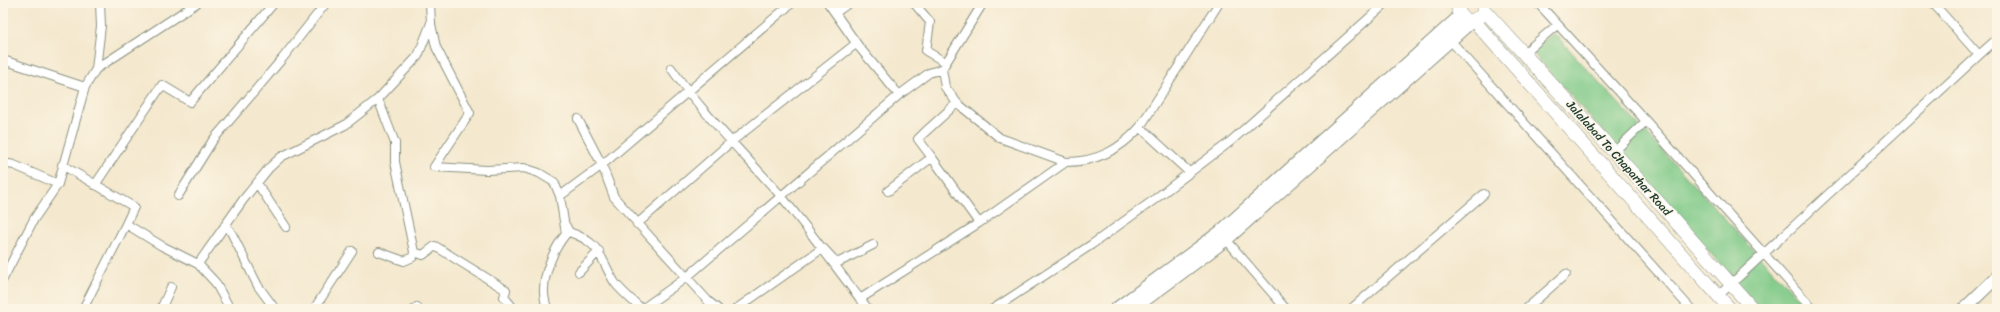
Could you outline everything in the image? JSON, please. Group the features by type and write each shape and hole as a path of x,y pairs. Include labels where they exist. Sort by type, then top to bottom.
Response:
{"main road":[{"path":"1464,12 1480,17 1483,6"},
{"name":"Jalalabad To Chaparhar Road","path":"1483,6 1524,54 1614,152 1752,309"},
{"name":"Jalalabad To Chaparhar Road","path":"1464,12 1730,309"}],"street":[{"path":"3,279 34,219 58,184 62,165 85,87 96,69 101,26 100,3"},
{"path":"96,69 197,3"},
{"path":"96,185 162,85 190,102 274,3"},
{"path":"178,196 213,140 282,59 326,3"},
{"path":"430,3 431,23 436,47 470,113 434,167 487,170 524,168 539,173 554,182 560,196 566,234 560,242 545,281 544,293 547,309"},
{"path":"560,196 602,165 792,3"},
{"path":"828,3 859,47 899,95"},
{"path":"835,13 849,3"},
{"path":"914,3 930,22 926,51 943,66 945,87 957,103 1000,138 1066,162 1089,160 1109,153 1131,138 1140,127 1219,3"},
{"path":"563,220 569,232 584,237 599,250 616,284 642,309 687,277 899,95 929,73 943,66 983,3"},
{"path":"993,309 1091,245 1151,202 1231,141 1386,3"},
{"path":"1538,3 1646,121 1763,255 1813,309"},
{"path":"1933,3 1979,55"},
{"path":"1133,309 1223,236 1451,40 1464,12"},
{"path":"1116,309 1223,236 1464,12"},
{"path":"198,264 257,183 281,156 345,125 378,99 418,56 431,23"},
{"path":"1524,54 1557,25"},
{"path":"1718,296 1997,39"},
{"path":"1451,40 1691,309"},
{"path":"637,224 731,142 853,46 856,45 859,47"},
{"path":"3,60 85,87"},
{"path":"671,68 687,91 731,142 781,196 823,248 868,309"},
{"path":"378,99 395,143 395,162 414,252 413,257 404,261 379,252"},
{"path":"957,103 918,140 979,223"},
{"path":"578,119 602,165 614,197 708,301 718,309"},
{"path":"1614,152 1646,121"},
{"path":"1140,127 1189,172"},
{"path":"888,191 927,161 933,159"},
{"path":"860,299 979,223 1066,162"},
{"path":"3,163 14,165 58,184"},
{"path":"62,165 134,207 83,309"},
{"path":"257,183 286,227"},
{"path":"1351,309 1484,194"},
{"path":"126,224 162,246 198,264 215,282 230,309"},
{"path":"225,225 231,232 258,286 275,309"},
{"path":"1223,236 1286,309"},
{"path":"823,248 837,263 873,245"},
{"path":"414,252 422,255 435,246 506,290 504,297 514,309"},
{"path":"736,309 823,248"},
{"path":"579,272 599,250"},
{"path":"314,309 352,251"},
{"path":"1526,309 1566,274"},
{"path":"1964,309 1997,277"},
{"path":"161,309 171,287"}],"green space":[{"path":"1554,33 1807,309 1760,309 1531,51"}]}
